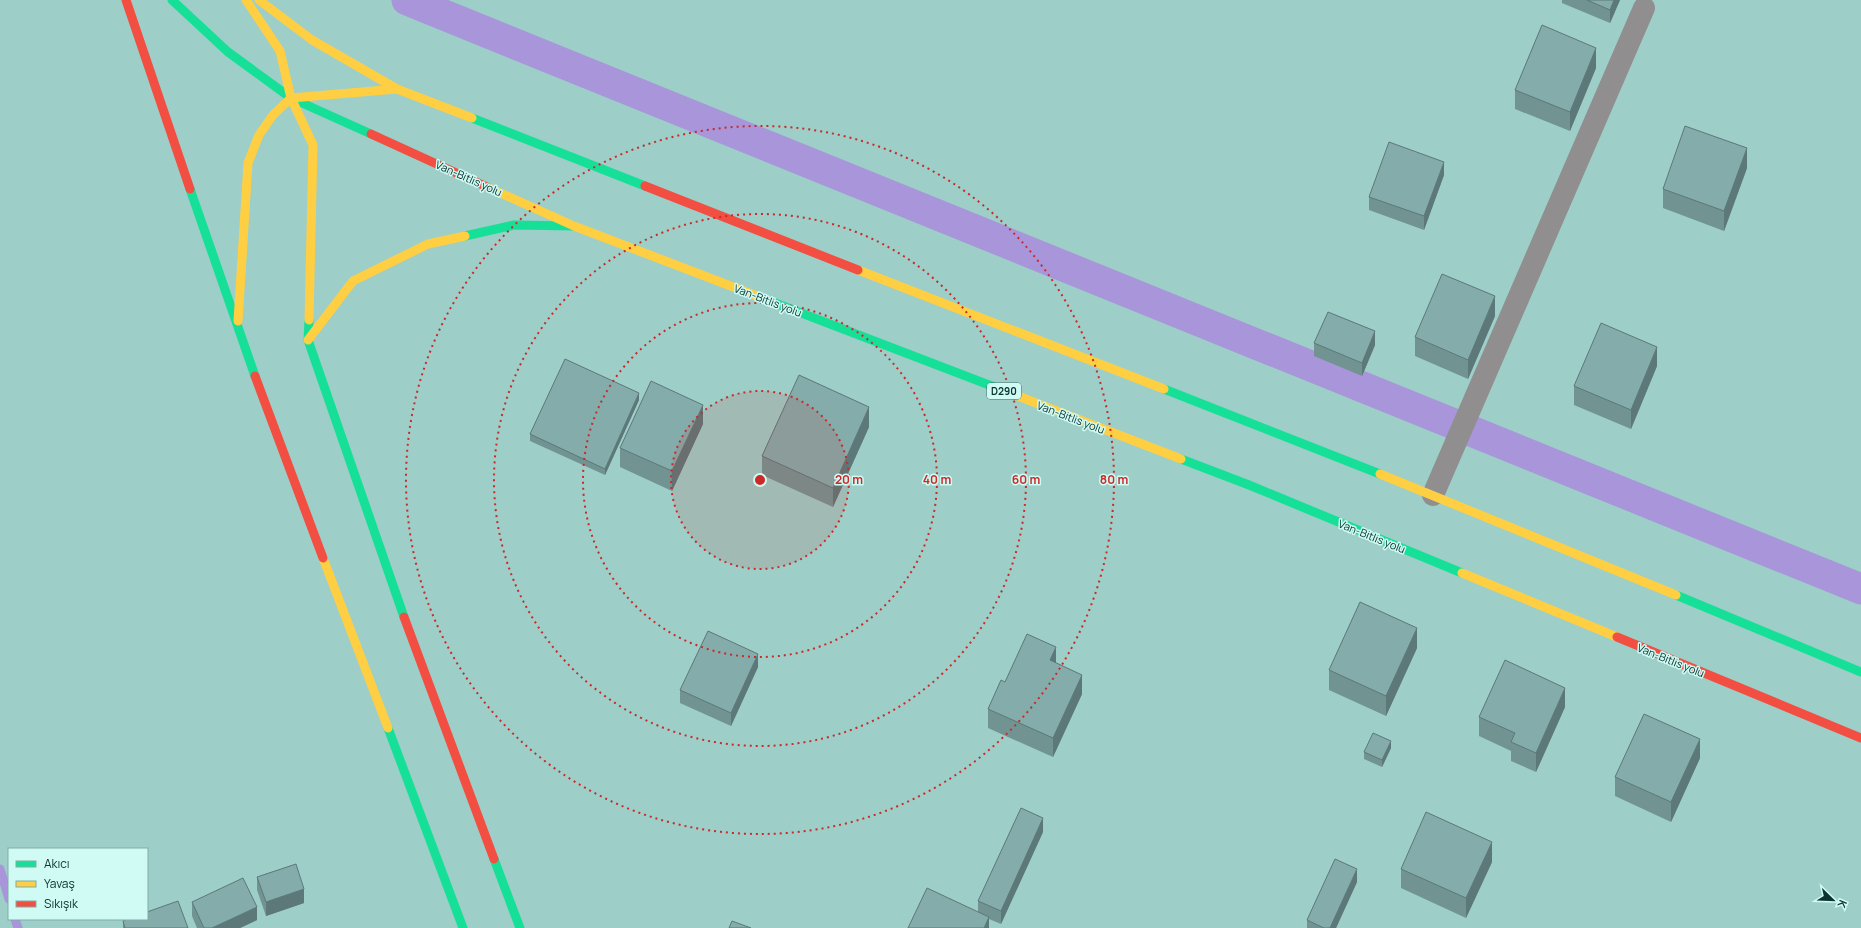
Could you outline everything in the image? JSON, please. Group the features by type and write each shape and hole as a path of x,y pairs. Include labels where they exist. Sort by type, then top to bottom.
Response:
{"main road":[{"path":"126,0 238,332 463,928"},
{"name":"Van-Bitlis yolu","path":"172,0 228,52 291,98 574,226 1249,485 1861,738"},
{"path":"246,0 280,51 291,98 312,145 308,340 423,671 520,928"},
{"path":"260,0 312,40 397,89 1433,495 1861,672"},
{"path":"238,332 248,163 259,135 273,115 291,98 397,89"},
{"path":"308,340 353,281 428,244 514,225 574,226"}],"street":[{"path":"1433,495 1644,8"}],"building":[{"path":"1587,0 1614,0 1610,10"},
{"path":"1542,25 1596,48 1570,112 1515,90"},
{"path":"1685,126 1747,148 1724,211 1663,189"},
{"path":"1389,142 1444,162 1424,216 1369,197"},
{"path":"1442,274 1495,296 1468,360 1415,337"},
{"path":"1328,312 1375,331 1362,363 1314,343"},
{"path":"1601,323 1657,347 1631,410 1574,386"},
{"path":"565,359 639,393 605,469 530,434"},
{"path":"799,375 869,407 833,488 762,456"},
{"path":"651,381 703,405 672,471 620,448"},
{"path":"1360,602 1417,628 1386,696 1329,670"},
{"path":"708,631 758,654 731,713 680,690"},
{"path":"1027,634 1056,647 1050,660 1082,675 1053,738 988,709 1001,680 1005,682"},
{"path":"1505,660 1565,688 1536,753 1511,742 1515,733 1479,717"},
{"path":"1644,714 1700,739 1671,802 1615,777"},
{"path":"1373,733 1391,741 1382,760 1364,752"},
{"path":"1021,808 1043,818 1001,911 978,901"},
{"path":"1426,812 1492,842 1466,898 1401,869"},
{"path":"1335,859 1357,869 1330,928 1324,928 1307,920"},
{"path":"296,864 304,889 266,902 257,877"},
{"path":"243,878 257,907 212,928 204,928 192,902"},
{"path":"927,888 989,917 984,928 908,928"},
{"path":"178,901 188,928 125,928 123,921 148,920 148,912"},
{"path":"732,921 751,928 729,928"}],"waterway":[{"path":"407,0 1861,589"},
{"path":"0,869 8,896"},
{"path":"15,920 18,928"}],"traffic: fast":[{"path":"172,0 228,52 291,98 371,134"},
{"path":"472,118 645,186"},
{"path":"190,189 255,376"},
{"path":"465,236 514,225 574,226"},
{"path":"762,298 1018,396"},
{"path":"309,320 308,340 404,617"},
{"path":"1164,389 1380,474"},
{"path":"1181,459 1249,485 1462,573"},
{"path":"1676,595 1861,672"},
{"path":"388,728 463,928"},
{"path":"494,859 520,928"}],"traffic: slow":[{"path":"246,0 280,51 291,98 313,145 309,320"},
{"path":"259,0 312,40 397,89 472,118"},
{"path":"238,321 248,163 259,135 273,115 291,98 397,89"},
{"path":"487,187 574,226 762,298"},
{"path":"308,340 353,281 428,244 465,236"},
{"path":"858,270 1164,389"},
{"path":"1018,396 1181,459"},
{"path":"1380,474 1676,595"},
{"path":"323,558 388,728"},
{"path":"1462,573 1617,637"}],"traffic: jam":[{"path":"126,0 190,189"},
{"path":"371,134 487,187"},
{"path":"645,186 858,270"},
{"path":"255,376 323,558"},
{"path":"404,617 494,859"},
{"path":"1617,637 1861,738"}]}
